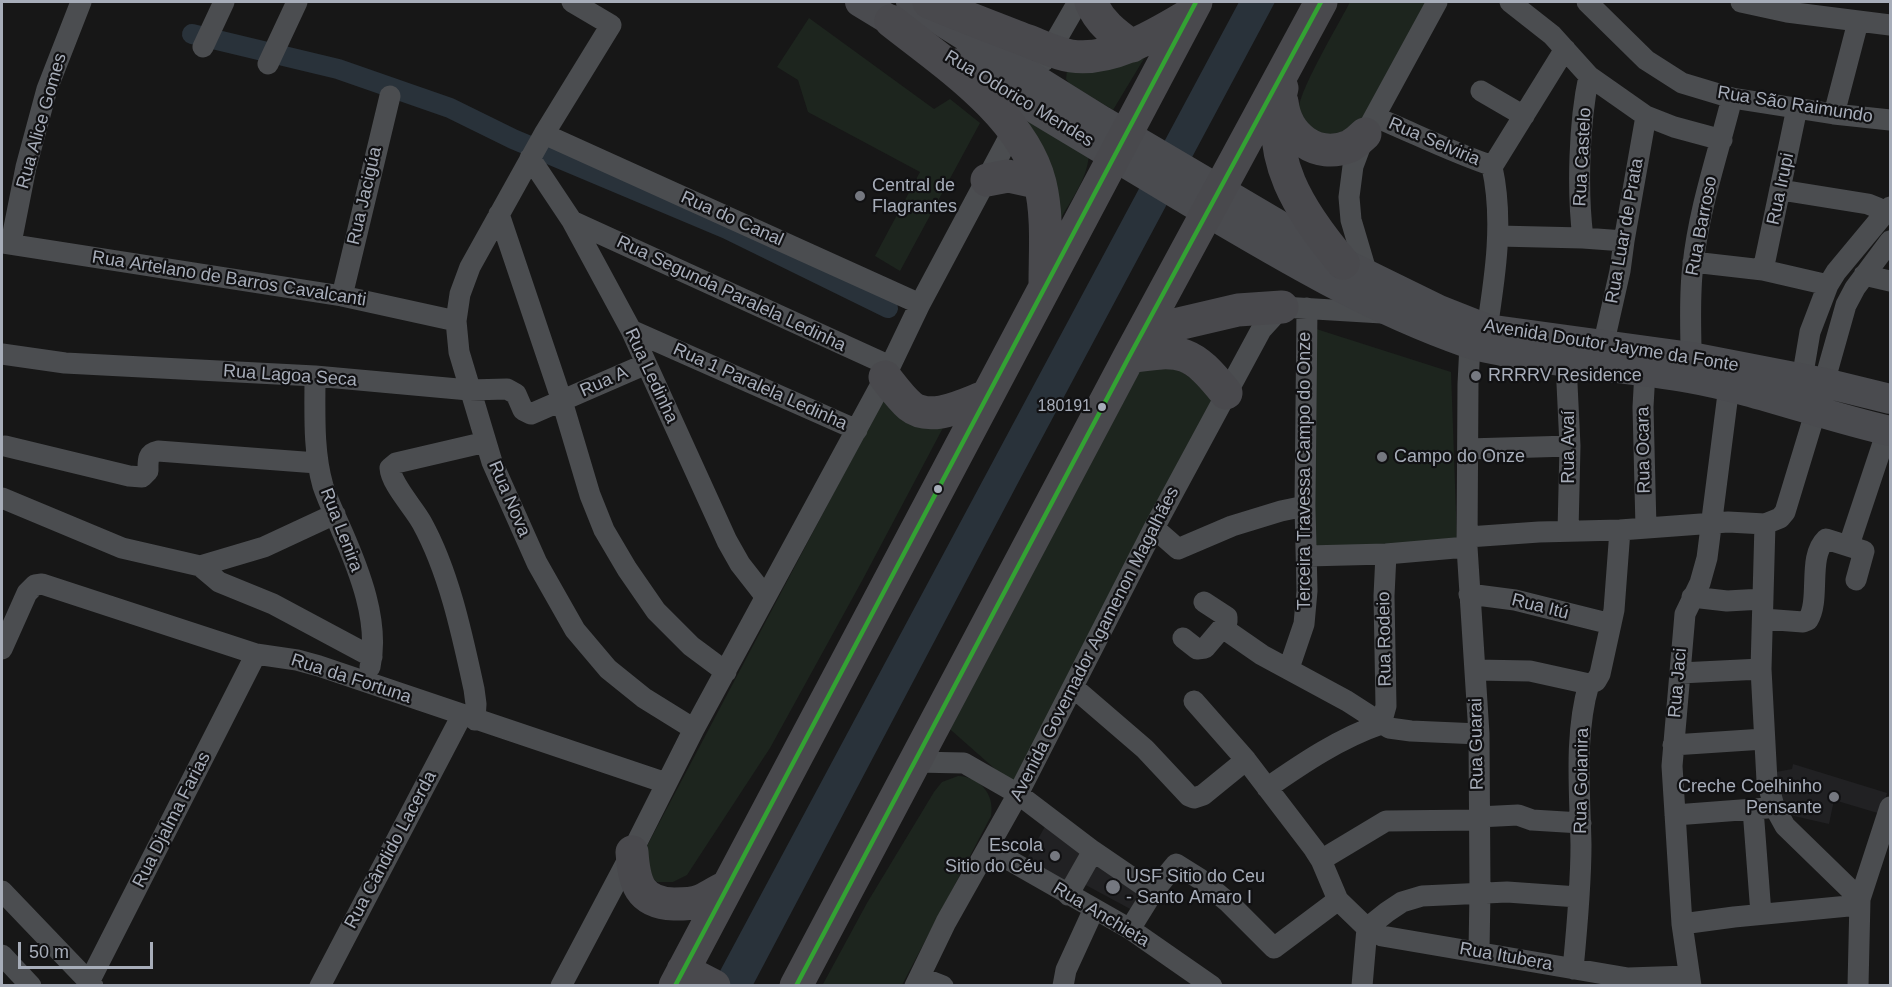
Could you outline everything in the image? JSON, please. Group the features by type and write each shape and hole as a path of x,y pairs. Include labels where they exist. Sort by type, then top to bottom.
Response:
{"highway":[{"path":"929,2 970,20 1071,56 1111,52 1132,46 1149,39 1192,8"},
{"path":"1090,2 1112,32 1132,46"},
{"path":"796,986 1137,345 1203,195 1296,49 1321,2"},
{"path":"695,981 728,886 1045,287 1130,152 1192,8"},
{"path":"901,11 1014,129 1031,157 1040,183 1044,212 1045,287"},
{"path":"1296,49 1281,94 1278,130 1283,167 1292,191 1307,218 1355,268"},
{"path":"1281,94 1283,113 1292,133 1316,148 1332,150 1351,145 1370,126"},
{"path":"987,180 1008,176 1040,183"},
{"path":"1137,345 1238,310 1295,308"},
{"path":"1137,345 1155,353 1180,354 1193,358 1207,369 1227,393"},
{"path":"888,371 912,408 926,412 940,412 987,396"},
{"path":"632,852 633,874 643,894 653,900 674,904 700,901 728,886"}],"main road":[{"name":"Rua Odorico Mendes","path":"860,2 901,11 1034,79 1130,152"},
{"name":"Rua Odorico Mendes","path":"901,11 1130,152"},
{"name":"Avenida Doutor Jayme da Fonte","path":"1130,152 1203,195 1310,270 1394,314 1479,336 1566,363 1645,371 1729,386 1814,391 1890,399"},
{"name":"Avenida Doutor Jayme da Fonte","path":"1203,195 1439,310 1479,336 1603,346 1691,357 1814,391 1884,424"}],"street":[{"name":"Rua Alice Gomes","path":"6,243 47,89 81,2"},
{"path":"204,46 223,2"},
{"name":"Rua Nova","path":"572,2 611,25 537,145 470,267 460,294 456,321 459,352 492,462 537,563 575,630 608,669 644,698 694,729"},
{"path":"1034,79 1078,2"},
{"path":"1355,268 1349,197 1353,166 1370,126 1437,2"},
{"path":"1510,2 1525,12 1565,49 1589,76 1646,116 1722,141"},
{"name":"Rua São Raimundo","path":"1587,2 1646,60 1682,83 1732,98 1890,120"},
{"path":"1753,3 1787,12 1836,10 1858,22 1890,25"},
{"path":"268,63 293,9"},
{"path":"1834,114 1858,22"},
{"path":"1493,167 1509,137 1565,49"},
{"name":"Rua Castelo","path":"1583,238 1580,201 1581,152 1589,76"},
{"path":"1481,91 1524,116"},
{"name":"Rua Jacigúa","path":"342,296 390,96"},
{"name":"Rua Barroso","path":"1691,357 1690,286 1693,262 1703,203 1722,141 1732,98"},
{"name":"Rua Irupi","path":"1763,270 1797,108"},
{"name":"Rua Luar de Prata","path":"1603,346 1620,271 1646,116"},
{"name":"Rua Selviria","path":"1370,126 1424,136 1493,167"},
{"path":"561,986 694,729 857,430 920,304 1014,129"},
{"name":"Rua Ledinha","path":"537,145 573,221 631,330 727,542 740,564 765,596"},
{"name":"Rua do Canal","path":"537,145 920,304"},
{"name":"Rua Guarai","path":"1479,951 1479,734 1469,594 1468,384 1498,236 1493,167"},
{"path":"1781,190 1862,203 1887,211 1836,272 1828,285 1810,332 1814,391"},
{"path":"499,214 562,401 590,495 604,530 656,611 691,646 726,672"},
{"name":"Rua Segunda Paralela Ledinha","path":"573,221 888,371"},
{"path":"1498,236 1624,241"},
{"path":"1307,556 1386,554 1568,531 1620,530 1711,523 1765,524 1780,518 1785,512 1814,391 1846,304 1868,269 1890,241"},
{"name":"Rua Artelano de Barros Cavalcanti","path":"6,243 342,296 456,321"},
{"path":"1857,248 1868,269 1890,280"},
{"path":"1693,262 1763,270 1828,285"},
{"name":"Avenida Doutor Jayme da Fonte","path":"1295,308 1394,314"},
{"name":"Avenida Governador Agamenon Magalhães","path":"917,981 946,922 1073,687 1154,528 1261,330 1295,308"},
{"name":"Terceira Travessa Campo do Onze","path":"1288,668 1304,624 1297,582 1307,556 1295,308"},
{"name":"Rua 1 Paralela Ledinha","path":"631,330 857,430"},
{"name":"Rua Lagoa Seca","path":"2,354 65,363 315,376 469,390 507,389 516,394 523,410 531,414 562,401"},
{"name":"Rua Avaí","path":"1566,363 1570,446 1568,531"},
{"name":"Rua A","path":"562,401 645,364"},
{"name":"Rua Ocara","path":"1645,371 1643,407 1646,528"},
{"name":"Rua Lenira","path":"315,376 318,463 324,489 363,587 371,628 372,657 366,683"},
{"name":"Rua Jaci","path":"1689,981 1682,924 1672,787 1673,745 1685,614 1700,583 1707,558 1729,386"},
{"path":"1850,545 1884,424"},
{"path":"469,718 476,704 474,689 443,570 422,521 392,477 390,468 396,463 486,442"},
{"path":"5,446 129,476 145,475 148,471 148,458 158,451 318,463"},
{"path":"1468,449 1570,446"},
{"path":"2,498 122,548 200,566 219,582 273,604 372,657"},
{"path":"1154,528 1178,549 1232,526 1305,506"},
{"path":"200,566 264,547 335,514"},
{"path":"1765,524 1761,669 1767,781 1774,806 1790,831 1860,902"},
{"name":"Rua Goianira","path":"1579,975 1577,928 1581,823 1580,735 1589,684 1596,681 1600,674 1611,624 1620,530"},
{"path":"1692,597 1727,601 1763,609 1803,622 1808,620 1812,611 1816,567 1821,545 1826,539 1864,551 1856,580"},
{"name":"Rua Rodeio","path":"1382,724 1386,706 1384,596 1386,554"},
{"name":"Rua da Fortuna","path":"2,649 27,593 34,585 42,584 256,654 297,660 666,783"},
{"name":"Rua Itú","path":"1469,594 1515,600 1611,624"},
{"path":"1183,638 1197,648 1205,648 1223,628 1227,618 1204,602"},
{"path":"1223,628 1262,655 1396,730 1479,734"},
{"name":"Rua Djalma Farias","path":"90,984 256,654"},
{"path":"1680,673 1761,669"},
{"path":"1476,670 1530,671 1589,684"},
{"path":"1073,687 1145,749 1189,796 1194,798 1203,795 1246,760"},
{"path":"1130,929 1153,892 1176,864 1214,889 1275,948 1338,900 1321,860 1246,760 1194,701"},
{"name":"Rua Cândido Lacerda","path":"320,986 469,718"},
{"path":"1267,788 1307,760 1346,738 1382,724"},
{"path":"1673,745 1764,739"},
{"path":"916,762 964,763 1017,794 1093,851 1153,892"},
{"path":"1675,815 1774,806"},
{"path":"1858,986 1860,902 1890,807"},
{"path":"1753,809 1761,914"},
{"path":"1321,860 1386,821 1518,815 1532,820 1581,823"},
{"name":"Rua Anchieta","path":"988,848 1130,929 1212,986"},
{"path":"1068,895 1093,851"},
{"path":"2,891 90,984"},
{"path":"1362,986 1367,928 1387,912 1413,898 1480,892 1578,897"},
{"name":"Rua Itubera","path":"1338,900 1367,928 1382,936 1479,951 1579,975 1689,981"},
{"path":"1682,924 1860,902"},
{"path":"1063,986 1066,970 1094,909"},
{"path":"2,955 31,986"},
{"path":"917,981 943,986"}],"shaded area":[{"path":"1239,2 1275,2 753,985 712,986"},
{"path":"1350,2 1426,2 1358,128 1316,138 1300,113 1300,102"},
{"path":"809,18 934,109 950,99 980,123 900,271 875,256 920,172 808,112 798,80 777,67"},
{"path":"1148,52 1113,110 1066,79 1067,70"},
{"path":"1015,105 1089,151 1083,178 1061,218"},
{"name":"Campo do Onze","path":"1310,327 1451,372 1457,541 1309,549"},
{"path":"1155,353 1217,397 1012,784 943,723 1132,361"},
{"path":"885,396 945,424 770,748 687,875 673,882 657,882 648,873 647,846"},
{"name":"Creche Coelhinho Pensante","path":"1793,764 1887,793 1881,814 1834,800 1829,824 1794,816 1785,809 1776,772 1792,769"},
{"path":"958,776 973,780 984,788 991,801 991,816 902,985 822,986 867,903 934,792 942,782"},
{"name":"Escola Sitio do Céu","path":"1047,823 1085,851 1066,884 1025,862"},
{"name":"USF Sitio do Ceu - Santo Amaro I","path":"1093,863 1145,890 1134,911 1082,883"}],"waterway":[{"path":"192,34 338,69 450,108 513,139 727,229 888,308"}],"transit line":[{"path":"675,986 1196,2"},
{"path":"796,986 1129,357 1321,2"}],"place":[{"name":"Central de Flagrantes","path":"860,196"},
{"name":"RRRRV Residence","path":"1476,376"},
{"name":"180191","path":"1102,407"},
{"name":"Campo do Onze","path":"1382,457"},
{"name":"Creche Coelhinho Pensante","path":"1834,797"},
{"name":"Escola Sitio do Céu","path":"1055,856"},
{"name":"USF Sitio do Ceu - Santo Amaro I","path":"1113,887"}]}
